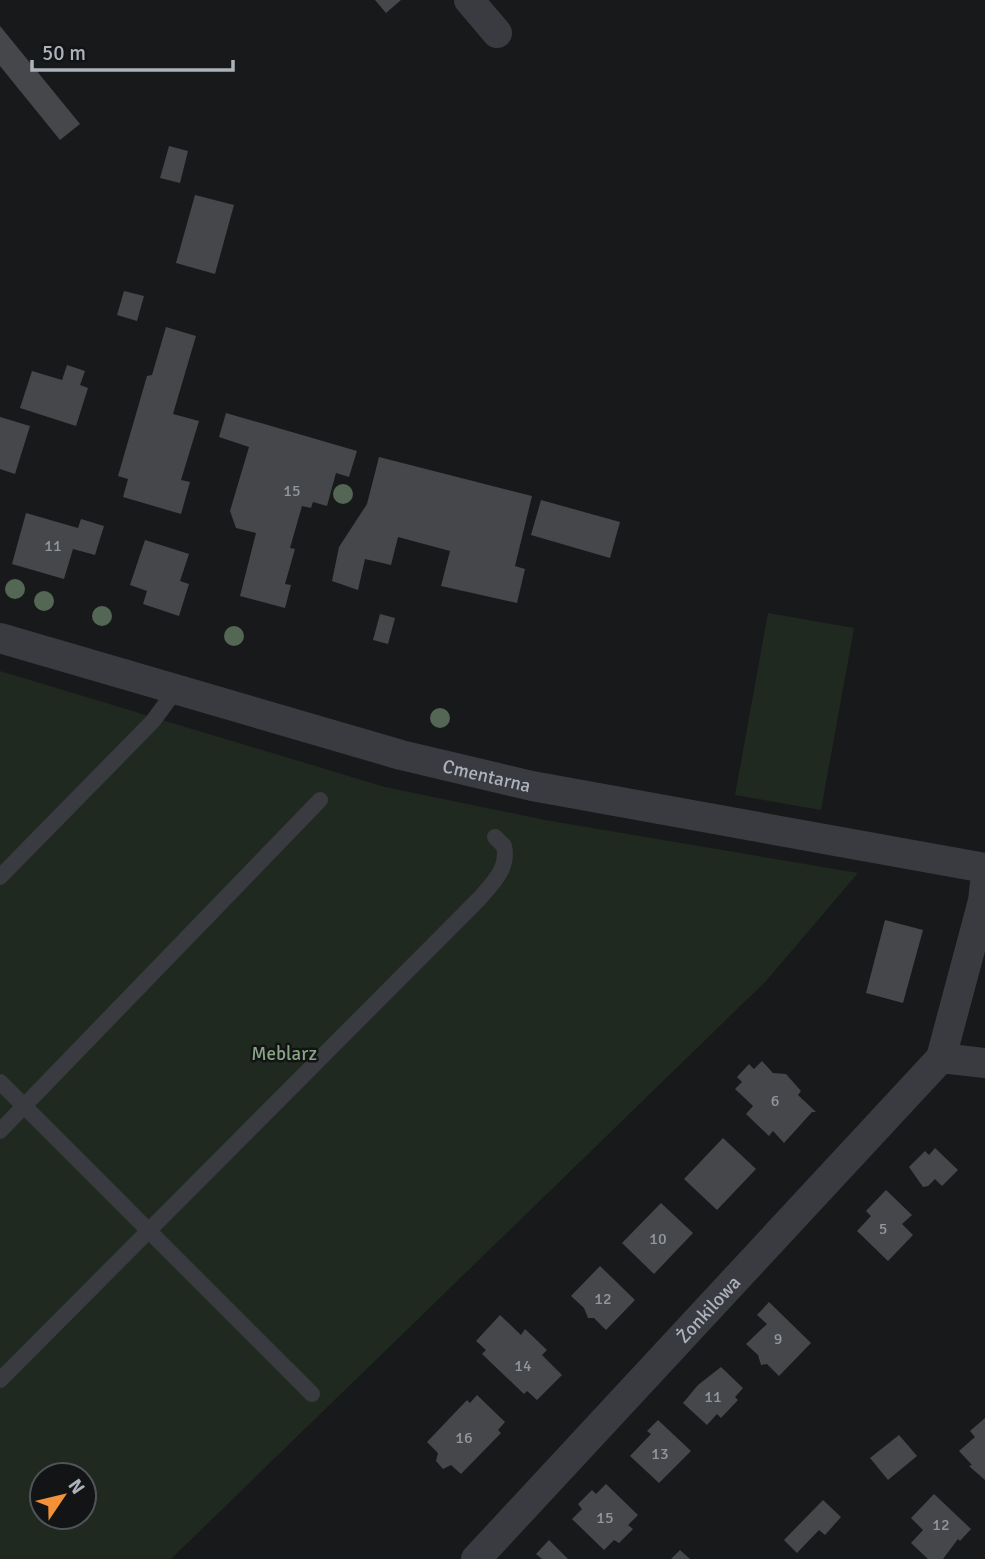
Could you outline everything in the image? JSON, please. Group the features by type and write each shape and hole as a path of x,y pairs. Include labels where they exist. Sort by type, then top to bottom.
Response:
{"street":[{"path":"468,0 497,33"},
{"name":"Cmentarna","path":"0,639 401,755 532,786 985,867"},
{"name":"Żonkilowa","path":"476,1559 941,1058 984,895"},
{"path":"941,1058 985,1063"}],"lane":[{"path":"0,877 153,721 175,691"},
{"path":"0,1131 320,800"},
{"path":"0,1380 492,885 503,867 506,853 504,846 495,837"},
{"path":"0,1082 312,1394"}],"green space":[{"path":"768,613 854,628 821,810 735,795"},
{"name":"Meblarz","path":"0,671 385,787 545,820 858,873 766,981 171,1559 0,1559"}],"building":[{"path":"375,0 401,0 386,13"},
{"path":"0,26 80,124 60,140 0,66"},
{"path":"169,146 188,151 180,183 160,178"},
{"path":"195,195 234,205 215,274 176,263"},
{"path":"124,291 144,296 137,321 117,315"},
{"path":"166,327 196,336 173,414 199,421 181,480 190,482 181,514 123,497 128,479 118,476 147,376 152,375"},
{"path":"67,365 85,371 80,385 88,388 76,426 20,408 32,371 62,380"},
{"path":"226,413 357,451 349,477 336,473 327,506 313,502 311,508 302,506 290,548 295,549 285,584 291,585 285,608 240,596 256,533 236,528 230,511 249,447 219,437"},
{"path":"0,417 30,426 15,474 0,469"},
{"path":"379,457 532,496 515,566 525,569 517,603 441,586 450,551 398,537 391,565 365,559 358,590 332,581 339,547 367,504"},
{"path":"541,500 620,522 610,558 531,535"},
{"path":"26,513 78,528 81,519 104,526 95,555 73,549 64,579 12,564"},
{"path":"145,540 189,554 180,581 189,584 179,616 143,604 147,591 130,585"},
{"path":"380,614 395,618 388,644 373,640"},
{"path":"885,920 923,930 903,1003 866,993"},
{"path":"762,1061 773,1073 786,1074 801,1091 798,1095 816,1112 812,1112 784,1143 773,1131 769,1136 746,1114 753,1106 735,1089 742,1082 737,1077 749,1064 754,1069"},
{"path":"723,1138 756,1169 717,1210 684,1179"},
{"path":"935,1148 958,1170 942,1186 935,1179 923,1187 909,1167 925,1151 929,1155"},
{"path":"886,1190 912,1215 902,1224 913,1235 888,1261 857,1231 871,1216 866,1211"},
{"path":"661,1203 693,1233 654,1274 622,1243"},
{"path":"600,1266 635,1300 606,1330 594,1318 588,1318 584,1308 571,1296"},
{"path":"769,1302 811,1343 779,1376 767,1364 761,1365 758,1355 746,1344 767,1324 757,1315"},
{"path":"500,1315 521,1335 525,1329 547,1350 542,1355 562,1375 537,1400 527,1391 524,1394 482,1354 486,1350 476,1341"},
{"path":"721,1367 743,1388 735,1397 738,1400 721,1418 717,1414 707,1425 683,1403 698,1385"},
{"path":"477,1395 505,1422 498,1430 501,1433 461,1474 451,1465 443,1469 436,1461 438,1453 427,1442 467,1400 470,1403"},
{"path":"985,1418 985,1480 969,1466 972,1465 959,1451 975,1437 970,1431"},
{"path":"658,1420 691,1451 659,1483 630,1456 651,1434 647,1431"},
{"path":"899,1435 917,1456 888,1480 870,1458"},
{"path":"606,1484 638,1515 628,1525 633,1529 619,1543 614,1540 604,1550 572,1519 582,1509 578,1504 592,1490 596,1494"},
{"path":"934,1494 971,1529 960,1541 958,1539 943,1559 928,1559 911,1543 923,1530 911,1518"},
{"path":"823,1500 841,1517 825,1535 819,1530 797,1553 784,1540"},
{"path":"549,1540 568,1559 542,1559 536,1554"},
{"path":"680,1550 690,1559 671,1559"}]}
